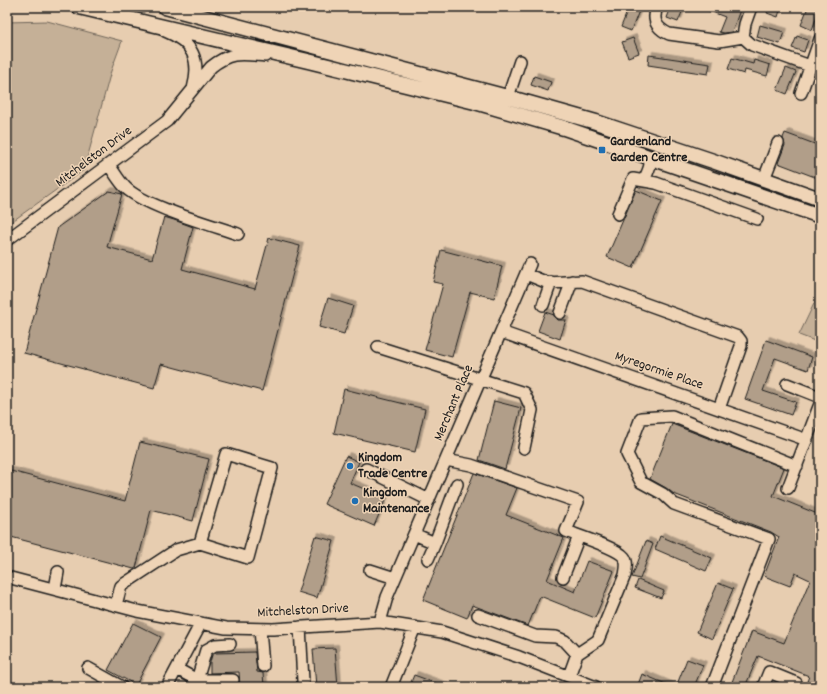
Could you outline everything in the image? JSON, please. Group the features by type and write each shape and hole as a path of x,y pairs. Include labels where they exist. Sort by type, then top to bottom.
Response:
{"main road":[{"path":"80,7 475,102 564,128 647,160 675,165 820,216"},
{"path":"165,7 508,97 596,122 820,199"}],"street":[{"path":"657,7 654,19 656,25 669,34 719,40 743,37 752,45 810,66"},
{"path":"743,37 745,24 751,7"},
{"path":"105,12 166,31 182,40 190,48 196,59 196,74 192,91"},
{"path":"801,93 820,39"},
{"name":"Mitchelston Drive","path":"7,240 167,121 211,67 227,56 234,54 308,61"},
{"path":"508,97 520,61"},
{"path":"764,179 778,143"},
{"path":"644,180 647,160"},
{"path":"109,165 126,188 138,196 178,214 238,234"},
{"path":"618,214 633,179 644,180 757,219"},
{"name":"Merchant Place","path":"380,622 387,597 530,264"},
{"path":"526,274 551,282 582,281 738,337 741,341 741,346 719,408"},
{"path":"560,312 572,281"},
{"path":"543,305 551,282"},
{"name":"Myregormie Place","path":"501,332 807,440"},
{"path":"378,346 524,393 532,410 524,448"},
{"path":"787,384 820,397"},
{"path":"788,488 819,409"},
{"path":"712,687 769,540 674,504 663,494 641,482 627,454 641,418 672,416 798,463"},
{"path":"116,605 121,586 176,550 200,543 248,558 272,468 226,454 200,543"},
{"path":"446,460 471,465 578,502 566,531 617,551 624,557 627,566 598,640 577,654 569,676"},
{"path":"366,470 429,500"},
{"path":"428,559 457,484"},
{"path":"414,534 435,543"},
{"path":"564,577 579,536"},
{"path":"370,570 395,578"},
{"path":"55,589 58,572"},
{"name":"Mitchelston Drive","path":"7,577 116,605 226,628 300,627 380,622 442,632 519,657 596,687"},
{"path":"478,615 535,636 556,637 565,641 577,654"},
{"path":"167,687 201,623"},
{"path":"300,627 304,681"},
{"path":"390,687 414,627"},
{"path":"260,628 263,666"},
{"path":"197,680 206,650 215,645 230,644"},
{"path":"88,668 122,687"},
{"path":"177,669 197,680 233,680"},
{"path":"763,687 769,672 796,683 794,687"}],"shaded area":[{"path":"47,21 122,41 111,71 84,170 7,225 7,22"},
{"path":"820,291 820,343 799,335"}],"building":[{"path":"629,7 639,11 631,31 621,27"},
{"path":"671,7 684,7 678,22 667,18"},
{"path":"699,7 741,7 732,32 723,33 719,32 725,17"},
{"path":"769,7 781,7 778,17 767,13"},
{"path":"808,7 820,7 812,30 801,25"},
{"path":"760,25 784,32 780,44 757,37"},
{"path":"797,36 808,40 804,52 792,48"},
{"path":"633,38 639,53 628,57 622,42"},
{"path":"649,55 710,64 708,74 648,65"},
{"path":"732,58 753,64 754,60 770,65 767,76 745,70 744,74 728,69"},
{"path":"786,68 796,72 787,94 777,90"},
{"path":"534,76 551,82 548,91 531,85"},
{"path":"785,133 820,146 820,179 778,163 785,145 783,138"},
{"path":"636,190 662,201 633,268 607,257"},
{"path":"109,191 122,194 107,247 152,259 164,217 193,227 182,269 255,289 269,238 300,246 262,391 161,364 154,388 24,353 58,227"},
{"path":"441,250 502,266 494,298 470,292 452,357 425,350 443,284 433,282"},
{"path":"328,298 353,306 344,334 319,327"},
{"path":"545,312 554,315 558,320 566,320 560,339 538,331"},
{"path":"766,340 812,357 808,370 775,358 763,391 796,402 791,415 745,399"},
{"path":"344,389 425,409 415,452 334,433"},
{"path":"494,401 521,408 505,469 479,460"},
{"path":"672,424 784,468 773,496 820,515 820,687 805,687 809,676 758,656 745,687 730,687 752,631 784,643 810,580 795,573 790,586 764,576 779,537 771,532 674,494 650,479"},
{"path":"140,442 209,459 193,521 151,510 136,568 134,569 7,536 7,470 125,501"},
{"name":"Kingdom Maintenance","path":"346,456 359,462 350,483 386,498 374,526 324,504"},
{"path":"474,473 517,488 506,515 564,538 547,580 575,592 587,561 614,571 595,618 540,596 528,626 472,605 467,618 423,600"},
{"path":"315,536 334,541 317,598 298,592"},
{"path":"660,536 712,558 706,571 655,549"},
{"path":"646,541 653,544 640,579 632,577"},
{"path":"638,580 664,591 661,598 635,588"},
{"path":"718,583 733,589 712,639 697,632"},
{"path":"133,623 161,637 136,685 108,670"},
{"path":"335,648 338,687 316,687 313,649"},
{"path":"255,652 257,672 263,673 264,687 240,687 239,672 210,673 210,662 212,655 215,653"},
{"path":"687,659 703,665 694,687 676,687"},
{"path":"642,674 673,687 637,687"},
{"path":"414,675 444,686 444,687 409,687"}],"place":[{"name":"Gardenland Garden Centre","path":"602,150"},
{"name":"Kingdom Trade Centre","path":"350,466"},
{"name":"Kingdom Maintenance","path":"355,501"}]}
